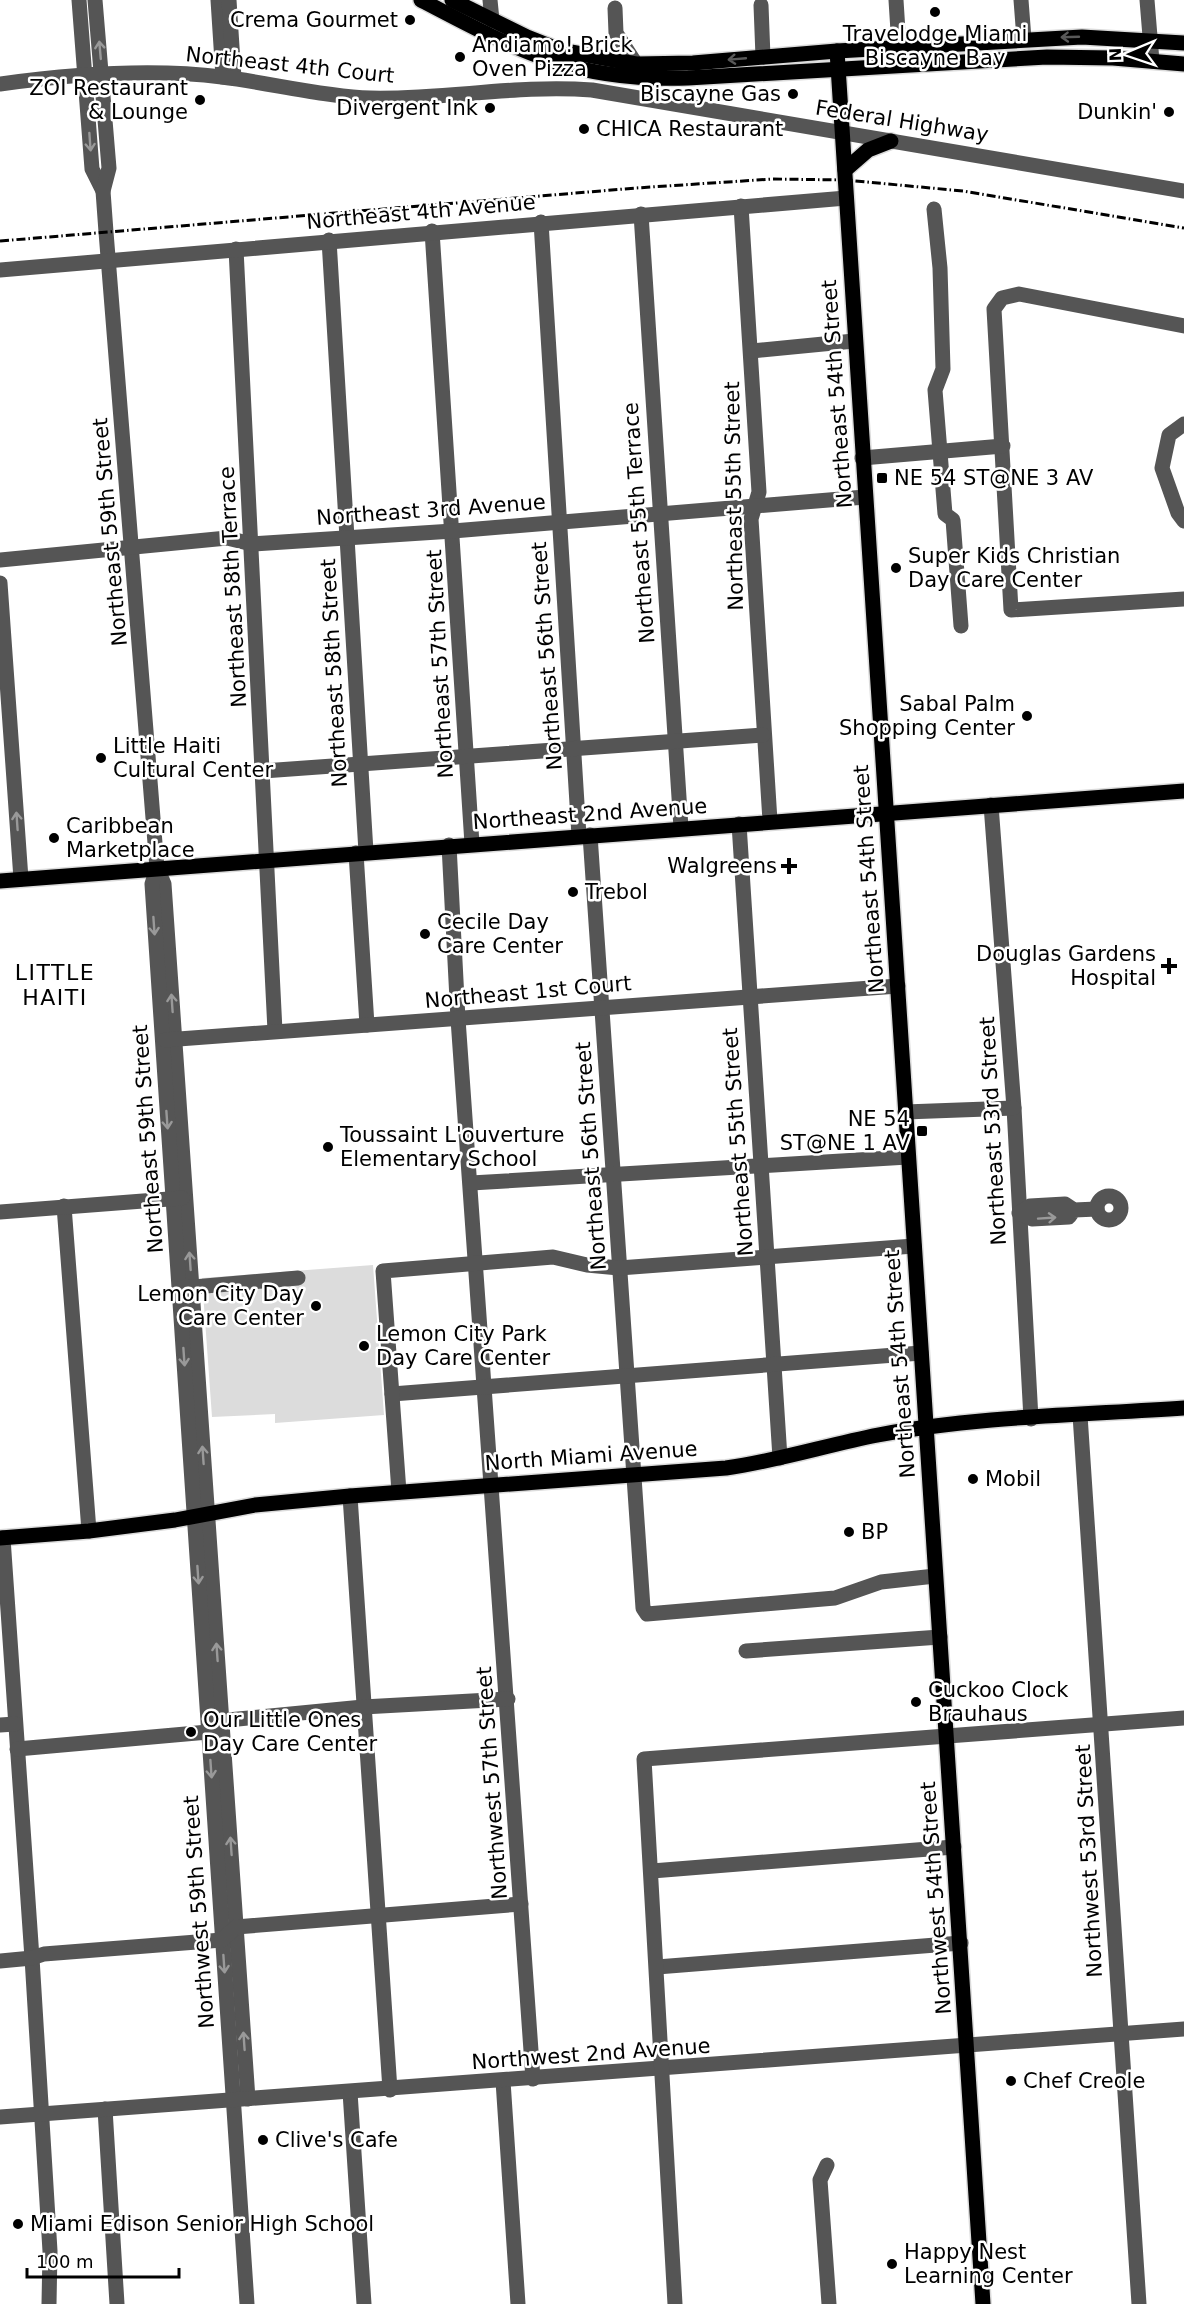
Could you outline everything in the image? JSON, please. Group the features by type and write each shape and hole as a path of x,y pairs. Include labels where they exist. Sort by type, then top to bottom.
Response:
{"main road":[{"path":"421,0 519,50 593,73 664,79 1047,57 1184,64"},
{"path":"461,1 492,20 552,47 599,59 636,64 693,63 1024,39 1082,37 1184,43"},
{"name":"Northeast 54th Street","path":"837,51 929,1489"},
{"path":"845,170 868,150 891,141"},
{"name":"Northeast 2nd Avenue","path":"0,881 1184,791"},
{"name":"North Miami Avenue","path":"1,1538 89,1531 255,1505 492,1484 726,1468 780,1458 876,1435 925,1428 1184,1408"},
{"name":"Northwest 54th Street","path":"929,1489 968,2046 983,2304"}],"street":[{"name":"Northeast 59th Street","path":"79,0 92,169 103,191"},
{"name":"Northeast 59th Street","path":"95,0 109,168 103,191 108,260 157,868 164,884 168,1040 201,1515"},
{"path":"218,0 229,78"},
{"path":"229,0 229,78"},
{"path":"489,0 492,20"},
{"path":"896,0 899,47"},
{"path":"1021,0 1024,39"},
{"path":"1147,0 1152,61"},
{"path":"761,5 763,57"},
{"path":"599,59 610,51 616,33 615,8"},
{"path":"616,33 636,64"},
{"name":"Northeast 4th Court","path":"0,84 85,76 154,73 229,78 313,93 368,98 537,89 577,89 612,94"},
{"name":"Federal Highway","path":"612,94 1184,191"},
{"name":"Northeast 4th Avenue","path":"0,270 432,231 846,198"},
{"name":"Northeast 55th Street","path":"741,206 752,351 759,492 751,519 770,821"},
{"path":"934,210 940,268 943,369 935,390 945,514 952,519 961,627"},
{"name":"Northeast 55th Terrace","path":"641,214 658,515 681,828"},
{"name":"Northeast 56th Street","path":"541,222 574,750 603,1006 612,1175 643,1608 647,1614 835,1599 881,1581 935,1576"},
{"name":"Northeast 57th Street","path":"432,231 472,844"},
{"name":"Northeast 58th Street","path":"329,240 361,765 361,852 367,1025"},
{"name":"Northeast 58th Terrace","path":"236,249 275,1031"},
{"path":"1184,326 1019,294 1002,298 994,309 1011,610 1184,599"},
{"path":"752,351 854,341"},
{"path":"1184,424 1169,435 1162,468 1178,513 1184,521"},
{"path":"862,458 1003,446"},
{"name":"Northeast 3rd Avenue","path":"0,560 132,550 227,538 252,544 453,531 865,497"},
{"path":"0,583 21,879"},
{"path":"263,771 763,735"},
{"name":"Northeast 53rd Street","path":"991,805 1014,1108 1031,1419"},
{"name":"Northeast 55th Street","path":"739,824 780,1458"},
{"path":"449,846 458,1019 492,1484"},
{"name":"Northeast 1st Court","path":"168,1040 603,1006 749,998 898,986"},
{"path":"905,1112 1014,1108"},
{"path":"471,1183 908,1157"},
{"path":"0,1212 179,1198"},
{"path":"64,1206 89,1531"},
{"path":"1019,1213 1032,1219 1069,1217 1074,1210 1097,1209"},
{"path":"399,1492 382,1271 553,1257 587,1265 619,1268 914,1246"},
{"path":"185,1288 298,1278"},
{"path":"392,1394 921,1353"},
{"name":"Northwest 53rd Street","path":"1080,1415 1139,2304"},
{"name":"Northwest 57th Street","path":"492,1484 533,2079"},
{"path":"350,1496 390,2090"},
{"name":"Northwest 59th Street","path":"201,1515 222,1721 236,1927 247,2304"},
{"name":"Northwest 59th Street","path":"201,1515 208,1732 222,1940 241,2100"},
{"path":"1,1538 8,1725 17,1749 50,2251 50,2304"},
{"path":"746,1651 940,1637"},
{"path":"17,1749 208,1732 222,1721 363,1707 508,1699"},
{"path":"675,2304 644,1759 946,1738 1184,1718"},
{"path":"652,1872 954,1847"},
{"path":"0,1961 32,1958 44,1954 222,1940 236,1927 521,1904"},
{"path":"657,1967 961,1944"},
{"name":"Northwest 2nd Avenue","path":"0,2117 660,2070 1184,2029"},
{"path":"503,2081 518,2304"},
{"path":"350,2092 364,2304"},
{"path":"105,2109 117,2304"},
{"path":"826,2164 820,2180 830,2304"}],"shaded area":[{"path":"373,1265 384,1415 275,1423 275,1414 212,1417 202,1278"}],"railway":[{"path":"0,241 636,188 773,179 845,180 963,191 1184,228"}],"place":[{"name":"Travelodge Miami Biscayne Bay","path":"935,12"},
{"name":"Crema Gourmet","path":"410,20"},
{"name":"Andiamo! Brick Oven Pizza","path":"460,57"},
{"name":"Biscayne Gas","path":"793,94"},
{"name":"ZOI Restaurant & Lounge","path":"200,100"},
{"name":"Divergent Ink","path":"490,108"},
{"name":"Dunkin'","path":"1169,112"},
{"name":"CHICA Restaurant","path":"584,129"},
{"name":"NE 54 ST@NE 3 AV","path":"882,478"},
{"name":"Super Kids Christian Day Care Center","path":"896,568"},
{"name":"Sabal Palm Shopping Center","path":"1027,716"},
{"name":"Little Haiti Cultural Center","path":"101,758"},
{"name":"Caribbean Marketplace","path":"54,838"},
{"name":"Walgreens","path":"789,866"},
{"name":"Trebol","path":"573,892"},
{"name":"Cecile Day Care Center","path":"425,934"},
{"name":"Douglas Gardens Hospital","path":"1169,966"},
{"name":"NE 54 ST@NE 1 AV","path":"922,1131"},
{"name":"Toussaint L'ouverture Elementary School","path":"328,1147"},
{"name":"Lemon City Day Care Center","path":"316,1306"},
{"name":"Lemon City Park Day Care Center","path":"364,1346"},
{"name":"Mobil","path":"973,1479"},
{"name":"BP","path":"849,1532"},
{"name":"Cuckoo Clock Brauhaus","path":"916,1702"},
{"name":"Our Little Ones Day Care Center","path":"191,1732"},
{"name":"Chef Creole","path":"1011,2081"},
{"name":"Clive's Cafe","path":"263,2140"},
{"name":"Miami Edison Senior High School","path":"18,2224"},
{"name":"Happy Nest Learning Center","path":"892,2264"}],"district":[{"name":"LITTLE HAITI","path":"55,984"}]}
